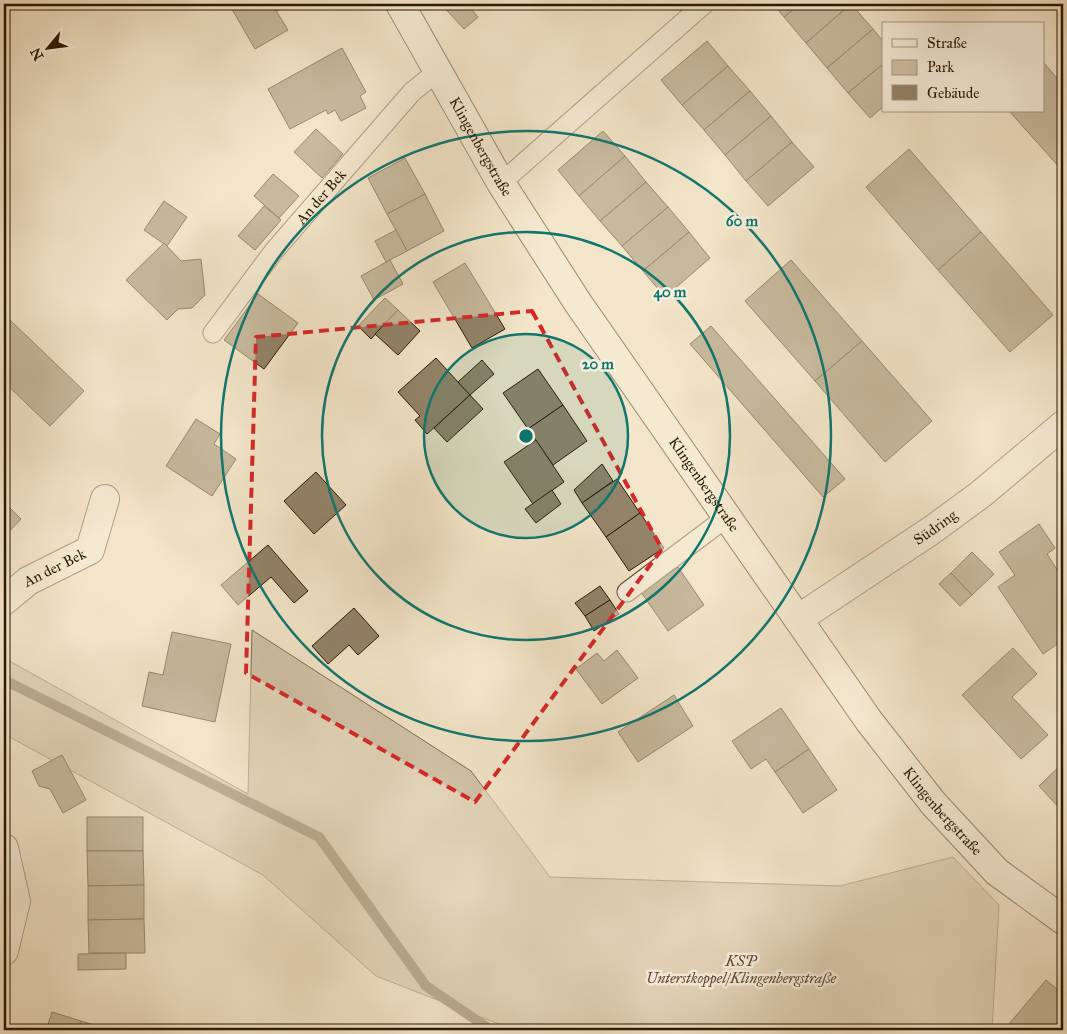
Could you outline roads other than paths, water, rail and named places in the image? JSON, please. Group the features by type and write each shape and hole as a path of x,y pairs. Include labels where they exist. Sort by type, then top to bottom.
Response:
{"street":[{"name":"Klingenbergstraße","path":"400,4 501,183 578,303 869,721 933,803 998,872 1063,920"},
{"name":"Südring","path":"798,619 932,530 974,499 1063,424"},
{"name":"An der Bek","path":"4,601 28,581 90,550 105,499"},
{"path":"4,848 16,901 4,951"}],"lane":[{"path":"501,183 704,4"},
{"name":"An der Bek","path":"213,333 274,251 412,92 438,71"},
{"path":"627,592 727,517"}],"waterway":[{"path":"4,680 319,837 426,986 491,1030"}],"park label":[{"name":"KSP Unterstkoppel/Klingenbergstraße","path":"741,970"}]}
